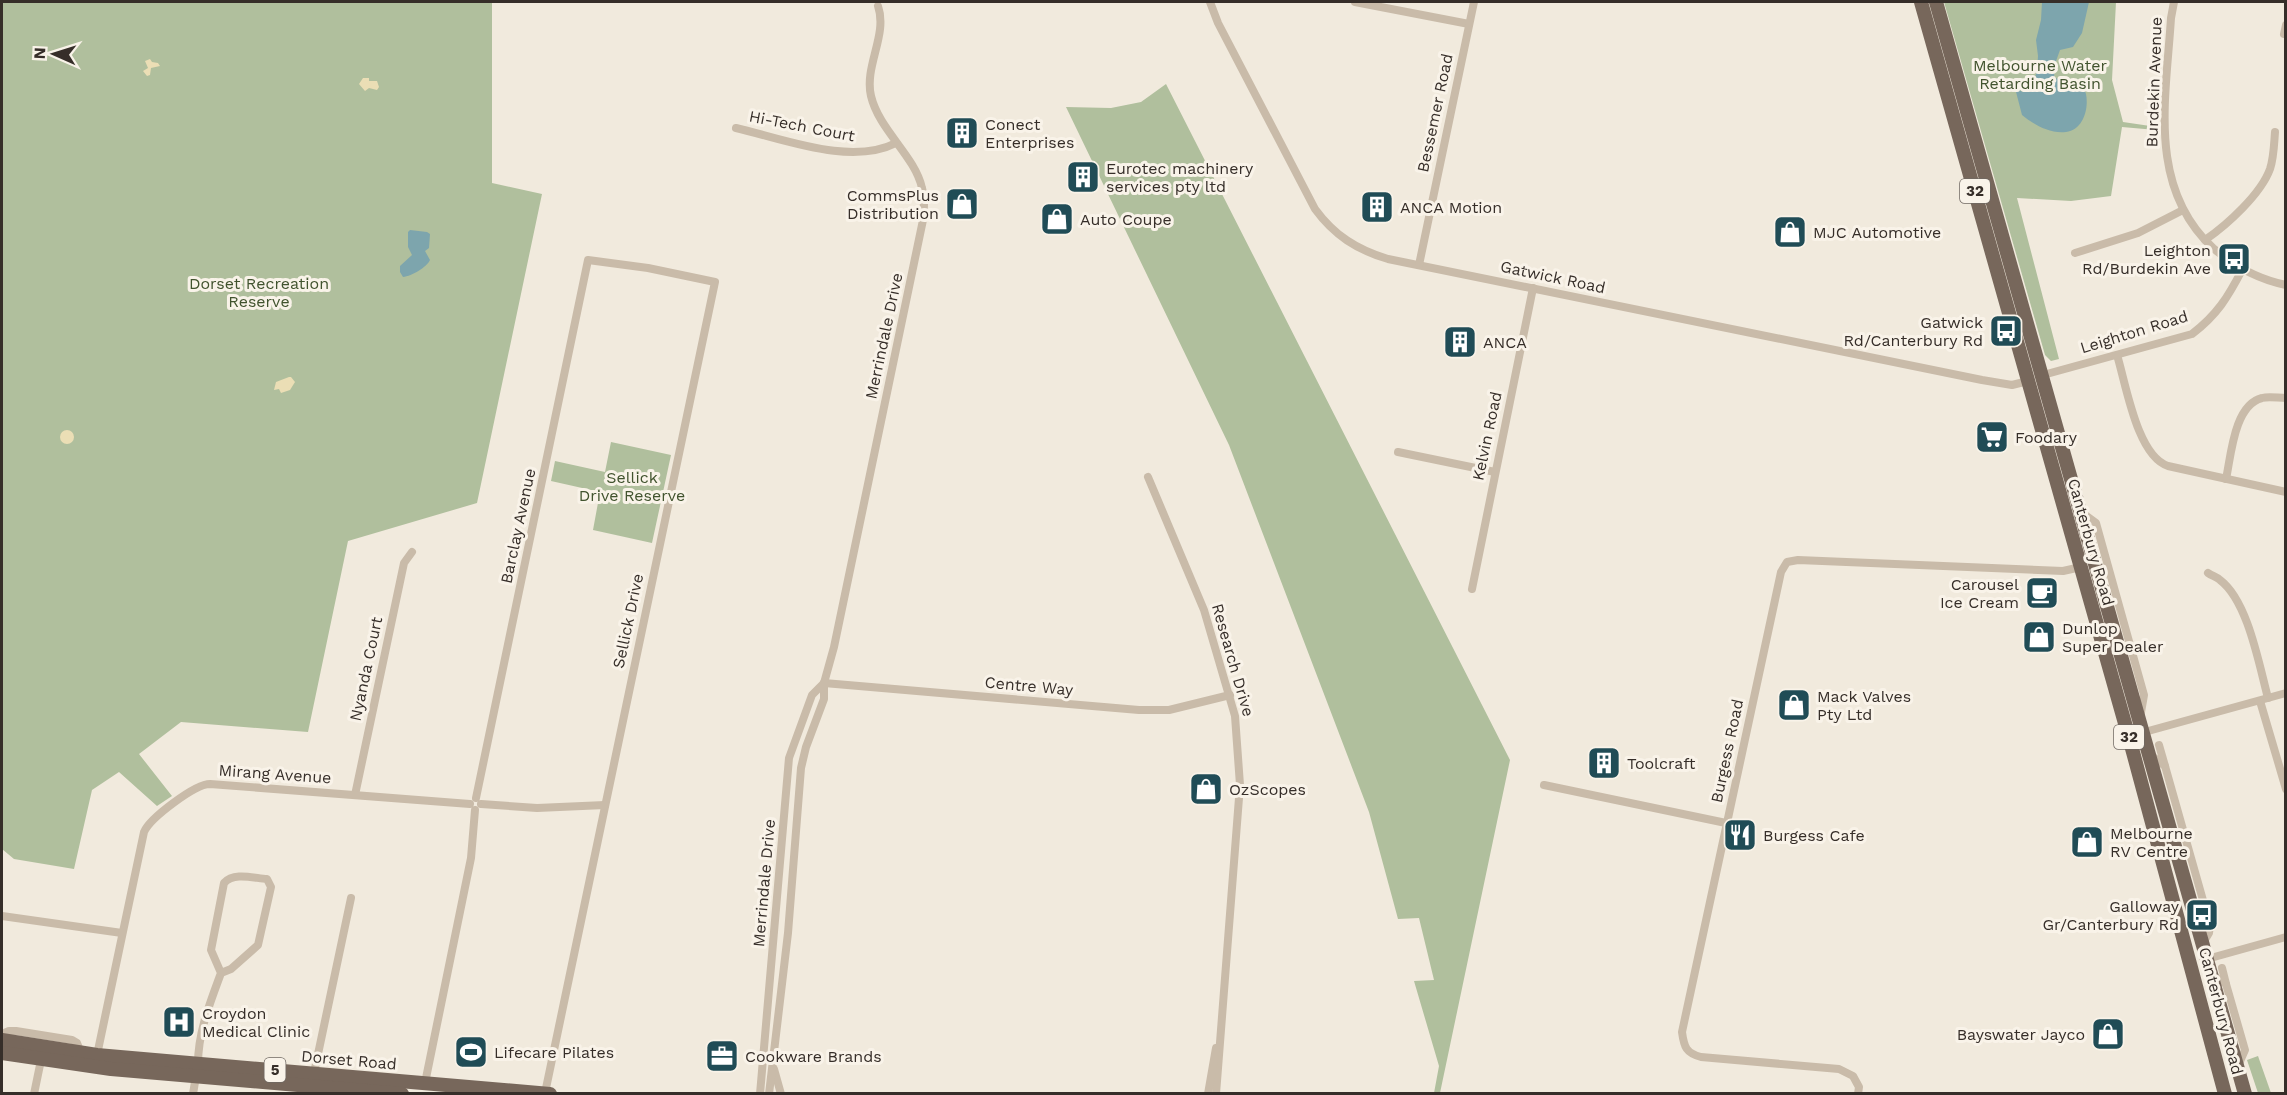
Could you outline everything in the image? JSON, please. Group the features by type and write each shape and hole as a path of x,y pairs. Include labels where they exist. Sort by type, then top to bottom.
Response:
{"main road":[{"name":"Canterbury Road","path":"1921,2 2043,375 2142,729 2154,749 2207,959 2217,971 2245,1094"},
{"name":"Canterbury Road","path":"1936,2 2028,381 2130,739 2225,1094"},
{"path":"2028,381 2043,375"},
{"path":"2191,963 2207,959"},
{"name":"Dorset Road","path":"2,1040 42,1054 111,1069 314,1073 351,1086 402,1094"},
{"name":"Dorset Road","path":"2,1053 97,1055 197,1070 275,1088 424,1083 550,1094"}],"street":[{"name":"Gatwick Road","path":"1210,2 1218,23 1268,122 1315,209 1324,222 1337,234 1363,250 1388,259 1983,380 2012,385 2028,381"},
{"path":"1355,2 1469,24"},
{"name":"Bessemer Road","path":"1419,265 1474,2"},
{"name":"Burdekin Avenue","path":"2174,2 2171,18 2165,148 2169,175 2183,210 2205,240 2242,270 2286,285"},
{"name":"Merrindale Drive","path":"769,1094 786,957 801,768 806,747 824,699 824,683 834,647 923,220 922,185 880,118 871,96 870,79 881,14 878,6"},
{"path":"2286,25 2284,34 2286,34"},
{"name":"Hi-Tech Court","path":"736,128 843,153 882,150 897,143"},
{"path":"2205,240 2253,196 2264,182 2271,167 2275,132"},
{"path":"2075,253 2138,233 2183,210"},
{"name":"Barclay Avenue","path":"424,1083 471,858 476,804 588,260"},
{"name":"Sellick Drive","path":"545,1093 715,282 648,268 588,260"},
{"name":"Leighton Road","path":"2043,375 2192,334 2207,322 2226,301 2242,270"},
{"name":"Kelvin Road","path":"1472,589 1533,288"},
{"path":"2118,355 2141,438 2153,459 2168,466 2286,492"},
{"path":"2226,479 2238,424 2245,410 2264,397 2286,398"},
{"path":"1398,452 1495,472"},
{"name":"Research Drive","path":"1148,477 1204,610 1235,716 1240,785 1216,1094"},
{"name":"Nyanda Court","path":"355,795 404,563 412,552"},
{"name":"Burgess Road","path":"1858,1094 1859,1087 1852,1076 1839,1069 1701,1057 1691,1054 1684,1047 1682,1032 1780,572 1787,562 1797,560 2063,571 2081,567"},
{"path":"2208,573 2221,580 2245,619 2286,789"},
{"name":"Merrindale Drive","path":"758,1091 773,956 789,758 812,695 824,683"},
{"name":"Centre Way","path":"824,683 1139,710 1169,710 1230,695"},
{"path":"2130,739 2142,729 2165,728 2286,693"},
{"name":"Canterbury Road","path":"2154,749 2165,766 2210,925 2209,933 2203,943"},
{"name":"Mirang Avenue","path":"97,1055 146,827 196,788 210,784 537,808 605,805"},
{"path":"1544,785 1726,824"},
{"path":"193,1094 198,1046 221,974 211,950 224,883 234,876 267,879 271,886 258,945 231,969 221,974"},
{"path":"779,876 792,876"},
{"path":"314,1073 351,898"},
{"path":"2,916 122,933"},
{"path":"2207,959 2286,937"},
{"path":"773,956 786,957"},
{"name":"Canterbury Road","path":"2217,971 2226,984 2245,1050 2238,1068"},
{"name":"Research Drive","path":"1208,1094 1222,1006"},
{"path":"2,1034 16,1031 72,1040 77,1043 81,1053"},
{"path":"34,1094 42,1054"},
{"path":"772,1063 781,1094"}],"green space":[{"name":"Dorset Recreation Reserve","path":"2,2 492,2 492,183 542,194 477,503 348,541 308,732 181,722 139,754 172,796 157,806 119,772 92,790 74,869 14,859 2,849"},
{"name":"Melbourne Water Retarding Basin","path":"1944,2 2116,2 2112,80 2123,122 2157,127 2156,130 2122,127 2111,196 2071,201 2017,198 2059,359 2051,361 2045,355"},
{"path":"1166,84 1510,760 1440,1093 1434,1093 1439,1066 1414,981 1434,980 1419,918 1398,919 1369,812 1229,445 1066,107 1111,108 1141,102"},
{"name":"Sellick Drive Reserve","path":"611,442 671,455 652,543 593,530 600,492 551,481 555,461 605,472"},
{"path":"2258,1056 2271,1093 2258,1093 2247,1060"}],"sand":[{"path":"150,59 160,66 151,68 150,75 147,76 143,71 148,68 145,61"},
{"path":"363,78 377,81 379,87 377,90 369,88 365,91 359,84"},
{"path":"289,377 295,382 290,390 281,393 279,389 274,390 276,382"},
{"path":"64,430 70,430 74,437 70,444 64,444 60,440 60,434"}],"water":[{"path":"2042,2 2089,2 2082,33 2073,47 2060,50 2055,64 2054,78 2079,82 2086,94 2087,106 2084,118 2077,127 2066,132 2054,132 2042,128 2022,115 2015,88 2023,92 2032,91 2037,70 2036,40 2041,20"},
{"path":"410,230 430,234 429,248 425,251 430,260 419,271 403,277 400,266 412,255 408,247"}],"place":[{"name":"Conect Enterprises","path":"962,133"},
{"name":"Eurotec machinery services pty ltd","path":"1083,177"},
{"name":"CommsPlus Distribution","path":"962,204"},
{"name":"ANCA Motion","path":"1377,207"},
{"name":"Auto Coupe","path":"1057,219"},
{"name":"MJC Automotive","path":"1790,232"},
{"name":"Leighton Rd/Burdekin Ave","path":"2234,259"},
{"name":"Gatwick Rd/Canterbury Rd","path":"2006,331"},
{"name":"ANCA","path":"1460,342"},
{"name":"Foodary","path":"1992,437"},
{"name":"Carousel Ice Cream","path":"2042,593"},
{"name":"Dunlop Super Dealer","path":"2039,637"},
{"name":"Mack Valves Pty Ltd","path":"1794,705"},
{"name":"Toolcraft","path":"1604,763"},
{"name":"OzScopes","path":"1206,789"},
{"name":"Burgess Cafe","path":"1740,835"},
{"name":"Melbourne RV Centre","path":"2087,842"},
{"name":"Galloway Gr/Canterbury Rd","path":"2202,915"},
{"name":"Croydon Medical Clinic","path":"179,1022"},
{"name":"Bayswater Jayco","path":"2108,1034"},
{"name":"Lifecare Pilates","path":"471,1052"},
{"name":"Cookware Brands","path":"722,1056"}]}
